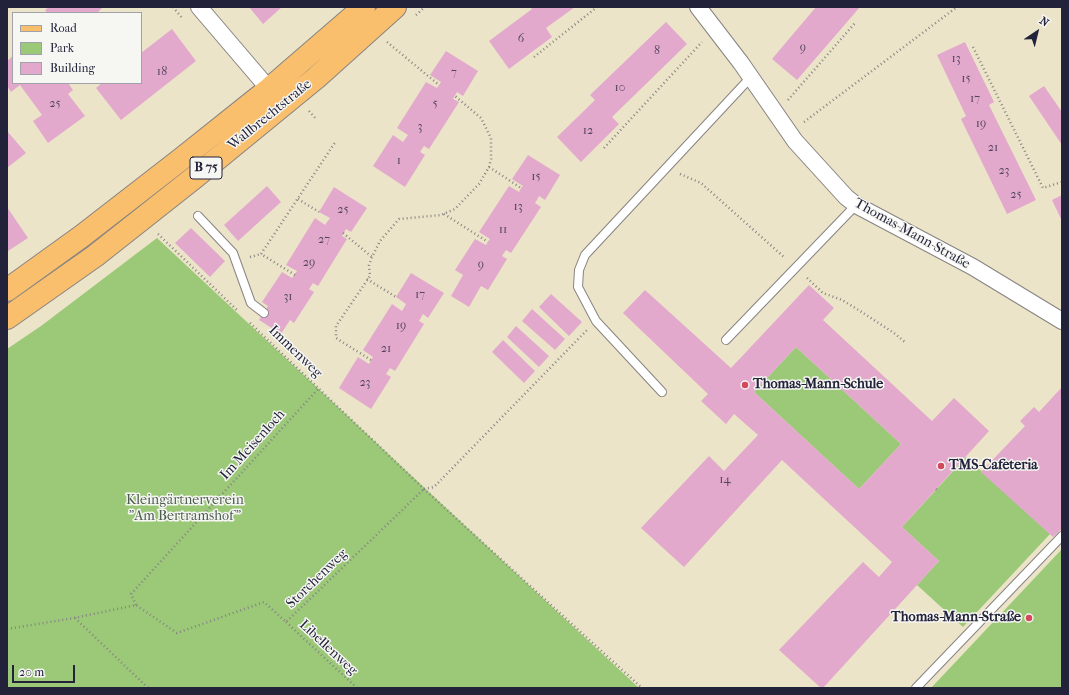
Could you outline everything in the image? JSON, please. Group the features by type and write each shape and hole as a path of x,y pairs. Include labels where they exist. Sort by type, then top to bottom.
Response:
{"main road":[{"name":"Wallbrechtstraße","path":"7,290 82,236 269,89 364,7"},
{"name":"Wallbrechtstraße","path":"7,318 95,256 195,177 316,78 395,7"}],"street":[{"path":"199,7 269,89"},
{"name":"Thomas-Mann-Straße","path":"698,7 715,28 796,141 846,198 856,205 973,267 1062,321"}],"lane":[{"path":"662,392 596,321 578,287 579,270 586,254 751,78"},
{"path":"726,340 856,205"},
{"path":"198,216 233,253 251,303 264,313"},
{"path":"916,688 1062,536"}],"path":[{"path":"534,57 597,7"},
{"path":"790,133 957,7"},
{"path":"776,113 855,23"},
{"path":"604,148 715,28"},
{"path":"386,41 439,85"},
{"path":"973,47 1043,188 1062,182"},
{"path":"371,360 336,338 336,326 370,276 368,265 380,242 399,218 444,214 455,209 479,184 489,167 491,159 491,138 481,118 455,96"},
{"path":"308,109 317,120"},
{"path":"295,275 261,254 336,141"},
{"path":"489,167 521,188"},
{"path":"667,168 701,184 796,267 823,293 858,309 894,333 906,343"},
{"path":"298,199 319,212"},
{"path":"444,214 488,242"},
{"path":"153,229 239,312"},
{"path":"344,233 372,257"},
{"path":"367,280 396,297"},
{"name":"Immenweg","path":"245,318 424,489 642,688"},
{"name":"Storchenweg","path":"136,605 177,633 264,602 286,622 424,489 434,487 596,321"},
{"name":"Im Meisenloch","path":"136,605 131,594 318,389"},
{"path":"7,629 74,618 136,605"},
{"path":"74,618 148,688"},
{"name":"Libellenweg","path":"286,622 357,688"}],"green space":[{"name":"Kleingärtnerverein \"Am Bertramshof\"","path":"157,238 639,688 7,688 7,349 41,326"},
{"path":"796,347 901,444 859,489 754,392"},
{"path":"966,457 1050,534 963,627 917,585 939,561 902,527"},
{"name":"Thomas-Mann-Straße","path":"1062,549 1062,688 931,688"}],"building":[{"path":"49,7 103,7 98,12 46,12 45,10"},
{"path":"249,7 282,7 263,24"},
{"path":"530,7 575,7 546,28 552,37 509,69 489,41 532,9"},
{"path":"816,7 860,7 797,80 772,59"},
{"path":"666,22 687,44 612,117 619,124 581,162 557,137 595,100 590,95"},
{"path":"172,29 196,61 121,120 96,88 101,84 142,84 142,52"},
{"path":"965,42 994,102 989,105 1036,200 1007,214 961,119 966,116 937,55"},
{"path":"446,51 478,71 463,96 457,92 453,99 459,102 429,149 424,146 420,152 425,155 405,187 373,166 393,135 403,142 408,135 397,128 426,82 437,88 441,82 430,75"},
{"path":"12,57 12,84 69,84 73,90 68,94 85,116 48,143 33,121 42,115 20,85 11,92 7,86 7,61"},
{"path":"1044,86 1062,112 1062,145 1029,96"},
{"path":"7,131 26,153 7,168"},
{"path":"528,155 560,175 545,200 539,196 535,203 541,207 511,253 506,250 502,256 507,259 488,290 481,286 469,307 451,296 463,275 455,270 475,239 486,245 490,239 479,232 509,186 519,192 523,186 512,179"},
{"path":"267,186 281,202 238,241 224,225"},
{"path":"334,187 367,208 351,232 346,229 342,236 347,239 318,286 313,283 309,289 314,292 294,323 290,320 281,334 259,320 268,306 262,302 282,272 292,278 297,271 286,265 315,218 325,225 330,218 319,212"},
{"path":"1062,195 1062,221 1052,200"},
{"path":"7,207 28,238 8,251 7,249"},
{"path":"191,228 225,261 210,277 175,243"},
{"path":"411,273 444,293 428,318 423,314 419,321 424,324 395,371 390,368 386,374 391,377 371,409 339,388 358,357 369,364 373,357 363,350 392,304 402,311 406,304 396,297"},
{"path":"809,285 834,308 823,320 932,421 954,398 989,431 902,527 939,561 823,688 821,688 779,650 863,562 879,577 892,562 782,460 684,567 641,528 709,456 724,471 758,435 734,414 726,424 701,401 708,394 623,313 645,290 731,368","holes":["796,347 901,444 859,489 754,392"]},
{"path":"551,294 582,322 569,336 539,307"},
{"path":"532,309 565,339 555,350 522,321"},
{"path":"516,326 549,356 539,367 507,337"},
{"path":"503,340 535,371 524,383 492,352"},
{"path":"1062,387 1062,529 1053,537 981,472 1025,426 1020,421 1034,407 1039,412"}],"place":[{"name":"Thomas-Mann-Schule","path":"745,385"},
{"name":"TMS-Cafeteria","path":"941,466"},
{"name":"Thomas-Mann-Straße","path":"1029,618"}]}
